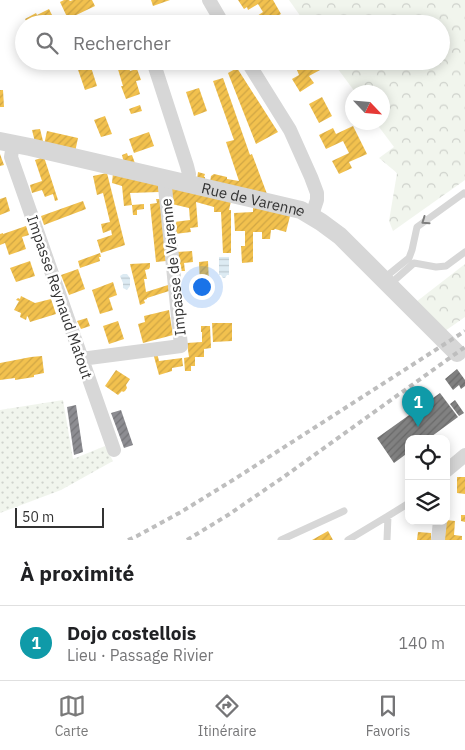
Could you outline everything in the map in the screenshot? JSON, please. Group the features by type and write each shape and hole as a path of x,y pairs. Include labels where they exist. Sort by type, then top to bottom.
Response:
{"street":[{"path":"209,0 218,15"},
{"path":"156,70 187,166 189,174 188,183"},
{"path":"253,70 290,130 311,177 317,194 316,207 312,216"},
{"name":"Rue de Varenne","path":"7,143 301,210 340,236 461,356"},
{"name":"Impasse Reynaud Matout","path":"7,143 114,450"},
{"name":"Impasse de Varenne","path":"81,359 180,346 164,178"},
{"path":"450,468 465,455"},
{"path":"438,540 440,525"}],"lane":[{"path":"386,282 409,258 416,227 465,194"},
{"path":"412,250 422,264"},
{"path":"386,282 414,263 436,267 446,266 465,252"},
{"path":"348,540 405,505"},
{"path":"282,540 344,511"},
{"path":"387,540 388,516"}],"green space":[{"path":"289,0 465,0 465,180 393,231 389,221 397,173 379,158 394,147 381,130 390,130 390,85 350,85 339,70 450,70 450,15 300,15"},
{"path":"465,264 465,317 445,331 416,302"},
{"path":"63,400 73,459 105,446 113,461 61,490 0,513 0,410"}],"shaded area":[{"path":"219,257 229,257 229,275 225,278 219,275"},
{"path":"127,274 130,278 130,286 127,290 123,288 120,276"}],"building: Logements":[{"path":"64,0 92,0 95,6 76,15 66,15 60,2"},
{"path":"151,0 170,0 153,6"},
{"path":"238,0 273,0 281,14 258,15 263,12 258,4 248,10 247,7 244,9"},
{"path":"49,9 52,15 37,15"},
{"path":"78,70 92,70 97,86 85,90"},
{"path":"118,70 137,70 141,80 136,81 140,94 126,99 121,86 123,86"},
{"path":"238,70 278,132 256,144 228,73"},
{"path":"297,70 320,70 309,76 314,83 300,92 292,79 299,75"},
{"path":"223,78 250,155 252,154 267,194 210,182 211,176 214,174 239,181 226,142 234,140 213,81"},
{"path":"199,88 207,111 194,116 186,92"},
{"path":"0,90 3,90 4,107 0,107"},
{"path":"322,97 332,116 319,123 309,104"},
{"path":"140,105 142,111 131,114 129,109"},
{"path":"105,116 112,134 101,137 94,120"},
{"path":"333,128 336,134 345,130 355,130 367,154 349,162 352,168 339,174 332,161 349,153 343,141 326,149 319,135"},
{"path":"40,129 44,145 35,142 32,130"},
{"path":"47,131 78,138 75,152 44,145"},
{"path":"149,132 154,146 134,153 129,139"},
{"path":"127,153 128,156 132,155 136,166 124,163 122,155"},
{"path":"0,154 4,165 0,166"},
{"path":"44,157 58,200 55,201 53,194 45,197 42,190 32,193 30,185 42,181 35,160"},
{"path":"198,172 205,174 205,181 197,179"},
{"path":"107,173 125,245 101,253 97,240 112,235 111,230 103,233 101,224 110,222 103,193 97,195 93,176"},
{"path":"113,173 158,183 159,192 130,193 132,205 124,206 122,186 112,183"},
{"path":"170,187 231,201 229,210 231,210 231,253 223,253 221,212 214,212 214,207 196,202 198,227 190,228 191,232 175,234 174,222 190,220 189,208 172,204"},
{"path":"6,197 10,211 0,215 0,199"},
{"path":"156,199 160,199 166,261 156,262 150,204 157,203"},
{"path":"83,201 86,209 44,225 41,216"},
{"path":"144,204 144,209 137,210 137,215 133,215 132,205"},
{"path":"253,206 290,216 286,232 275,229 271,230 270,239 262,239 262,232 253,232 253,262 242,263 241,246 245,246 245,231 235,231 234,213 253,212"},
{"path":"26,226 29,235 22,237 26,249 9,255 5,243 0,245 0,234"},
{"path":"192,251 193,262 184,263 185,271 179,271 177,252"},
{"path":"100,253 100,261 80,268 78,261"},
{"path":"30,261 35,276 16,282 10,268"},
{"path":"208,261 209,284 200,284 199,262"},
{"path":"150,263 149,269 145,270 147,279 144,279 146,292 168,285 169,291 147,298 144,300 145,303 140,305 130,264"},
{"path":"78,269 85,289 69,295 61,275"},
{"path":"113,282 117,295 109,298 113,310 100,314 92,290"},
{"path":"21,296 35,303 51,299 56,314 30,322 27,316 26,320 20,317 21,313 14,310 19,301 16,300 20,299"},
{"path":"169,310 173,335 143,343 138,324 145,322 144,316"},
{"path":"87,318 90,326 81,329 77,321"},
{"path":"118,321 124,339 109,344 103,326"},
{"path":"212,323 232,323 232,341 213,342"},
{"path":"201,326 210,326 211,348 204,349 204,357 195,357 195,366 191,366 191,371 185,371 184,358 189,357 187,343 202,342"},
{"path":"153,353 157,353 159,361 182,358 183,366 172,368 172,371 159,375"},
{"path":"42,356 44,373 34,375 34,377 0,380 0,363"},
{"path":"116,370 130,379 125,391 118,395 105,386"},
{"path":"457,477 465,477 465,494 457,493"},
{"path":"461,515 465,515 465,522 461,521"},
{"path":"450,520 455,521 454,535 462,536 462,540 444,540 446,525 450,525"},
{"path":"328,531 333,540 312,540"},
{"path":"418,532 431,533 431,540 417,540"}],"building: Industrie":[{"path":"76,405 83,452 74,455 67,407"},
{"path":"121,410 133,445 124,448 111,413"}],"building: Autres":[{"path":"457,369 465,380 465,386 461,389 459,385 453,390 445,379"},
{"path":"440,393 458,417 433,435 405,435 405,455 394,463 377,438"},
{"path":"455,400 464,413 459,416 450,404"}],"railway":[{"path":"128,540 181,512 233,480 465,331"},
{"path":"187,540 285,476 465,347"}],"place":[{"name":"Dojo costellois","path":"418,427"}]}
